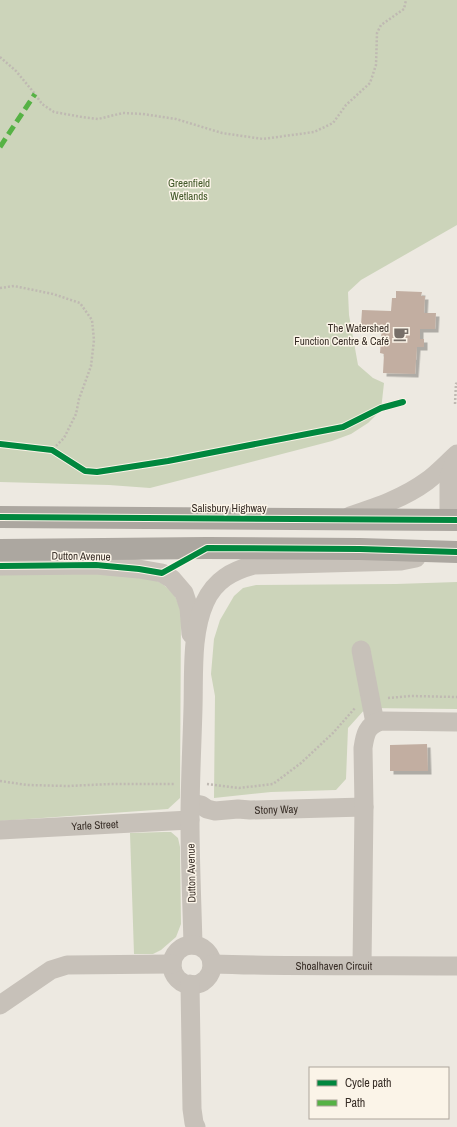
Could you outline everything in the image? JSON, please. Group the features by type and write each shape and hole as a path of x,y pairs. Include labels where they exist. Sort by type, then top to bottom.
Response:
{"highway":[{"name":"Salisbury Highway","path":"0,517 453,520"},
{"path":"0,550 222,548 360,549 452,552 453,520"}],"street":[{"path":"341,519 374,508 402,496 426,481 457,454"},
{"path":"453,520 449,477 457,454"},
{"name":"Dutton Avenue","path":"193,945 190,784 194,658 198,621 205,602 216,584 243,568 254,565 401,561 452,552"},
{"name":"Dutton Avenue","path":"0,566 96,565 139,569 162,573 172,579 179,586 187,600 194,658"},
{"path":"361,650 375,723"},
{"path":"362,965 364,739 370,727 375,723 393,721 457,722"},
{"name":"Stony Way","path":"190,812 201,805 215,811 238,809 364,807"},
{"name":"Yarle Street","path":"0,830 190,812"},
{"path":"193,945 206,951 210,956 212,964 211,972 207,978 195,985 185,984 179,980 174,975 172,964 176,953 181,948 193,945"},
{"path":"0,1005 51,970 67,964 172,964"},
{"name":"Shoalhaven Circuit","path":"212,964 254,966 457,966"},
{"path":"190,984 192,1109 196,1127"}],"path":[{"path":"0,57 16,71 42,104 54,112 82,118 98,119 123,113 143,114 176,119 222,133 263,139 314,132 333,124 346,105 370,83 376,65 377,33 381,25 404,9 406,0"},
{"path":"0,288 14,286 54,294 80,303 92,320 94,340 91,366 79,399 76,414 64,438 52,450"},
{"path":"455,404 457,383"},
{"path":"44,449 52,450 58,454"},
{"path":"0,781 27,785 68,786 110,784 207,784 239,788 273,784 323,743 354,708 370,699 411,696 457,698"}],"green space":[{"name":"Greenfield Wetlands","path":"0,0 457,0 457,225 361,280 348,292 349,315 358,365 373,378 384,383 381,410 368,423 351,434 332,441 150,488 109,485 0,482"},
{"path":"102,569 141,575 159,582 174,595 181,609 180,798 168,809 0,821 0,570"},
{"path":"457,582 457,709 366,708 348,728 346,779 336,790 271,792 214,798 215,696 211,674 214,639 220,620 234,596 243,588 256,585"},
{"path":"171,832 178,838 180,847 181,924 176,937 161,950 153,954 134,954 130,833"}],"building":[{"name":"The Watershed Function Centre & Café","path":"396,291 422,292 421,296 425,296 424,313 436,313 435,329 420,329 420,339 424,339 424,347 417,347 415,374 383,373 384,354 380,353 382,326 361,325 362,310 391,311 392,298 396,298"},
{"path":"427,744 428,771 390,771 390,745"}],"marked path":[{"path":"0,147 35,94"}],"cycle path":[{"path":"0,444 52,450 85,471 97,472 168,461 343,427 381,408 403,402"},
{"path":"0,517 457,520"},
{"path":"0,566 96,565 139,569 162,573 207,548 360,549 457,552"}],"place":[{"name":"The Watershed Function Centre & Café","path":"401,334"}]}
